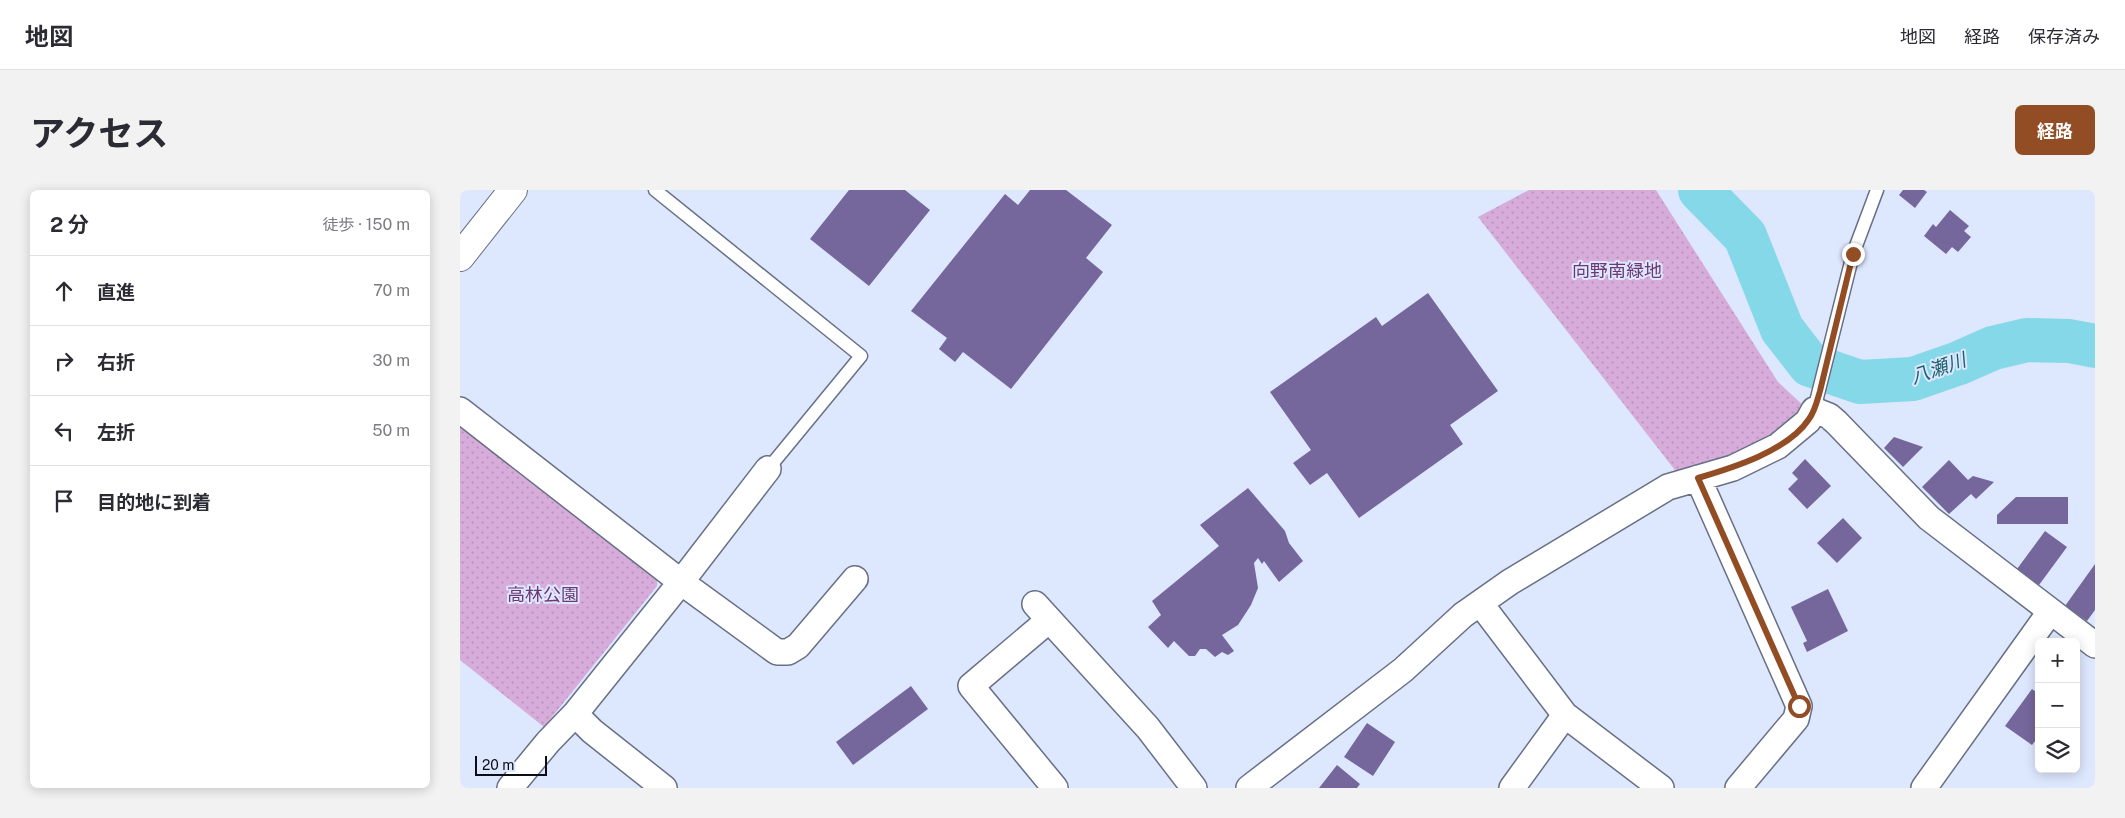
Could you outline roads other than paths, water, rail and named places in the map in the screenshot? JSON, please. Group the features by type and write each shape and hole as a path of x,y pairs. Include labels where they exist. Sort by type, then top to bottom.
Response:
{"street":[{"path":"460,257 513,190"},
{"path":"1249,788 1403,670 1463,614 1510,582 1668,487 1733,468 1778,446 1808,421 1817,400 1929,518 2095,645"},
{"path":"460,410 681,582 777,652 788,652 798,646 855,579"},
{"path":"510,788 548,742 575,714 681,582 768,469"},
{"path":"1698,478 1799,706 1796,719 1738,788"},
{"path":"1480,603 1565,715 1661,788"},
{"path":"1055,788 971,686 1042,612 1148,728 1194,788"},
{"path":"1924,788 2050,612"},
{"path":"575,714 592,731 664,788"},
{"path":"1512,788 1565,715"}],"lane":[{"path":"655,190 861,356 768,469"},
{"path":"1817,400 1853,254 1877,190"}],"waterway":[{"name":"八瀬川","path":"1700,190 1745,236 1782,329 1810,365 1860,382 1913,379 1959,363 1993,348 2027,340 2069,341 2095,346"}],"park label":[{"name":"向野南緑地","path":"1617,271"},
{"name":"高林公園","path":"543,595"}]}
